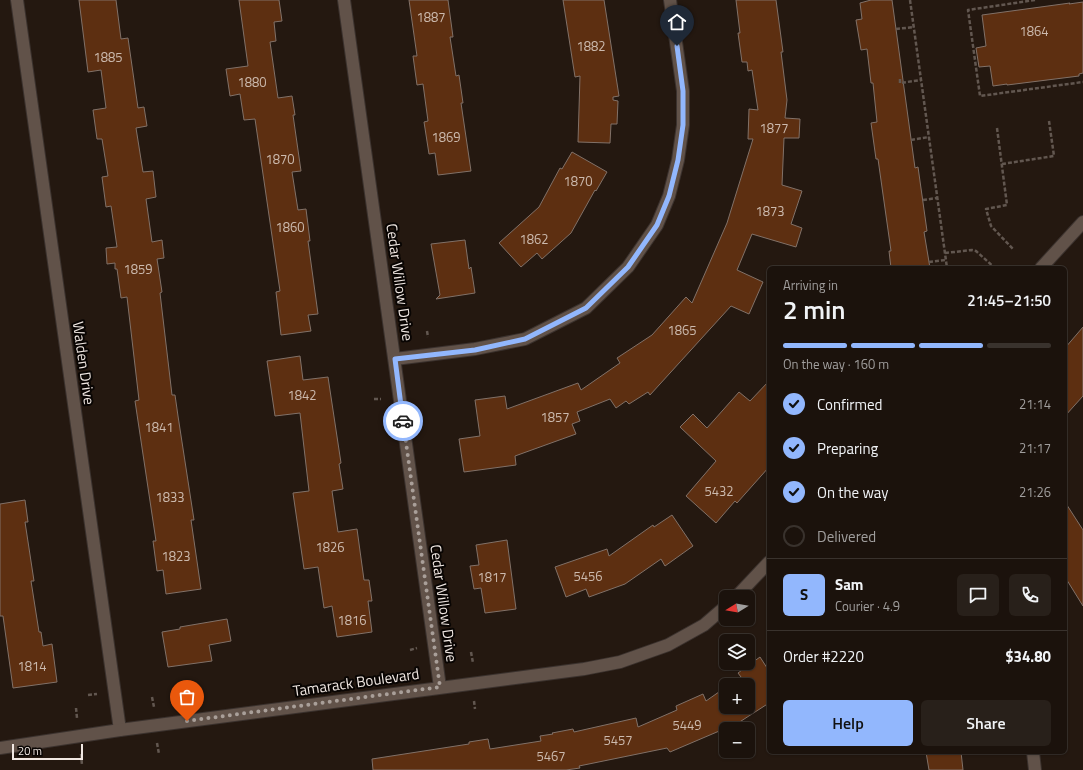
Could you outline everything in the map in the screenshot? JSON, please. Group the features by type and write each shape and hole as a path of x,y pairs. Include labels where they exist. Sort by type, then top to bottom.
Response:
{"street":[{"name":"Walden Drive","path":"17,0 120,730"},
{"name":"Cedar Willow Drive","path":"344,0 440,687"},
{"path":"395,359 475,350 525,339 586,308 628,267 657,225 669,196 678,160 683,125 683,91 670,0"},
{"path":"1044,266 1083,222"},
{"path":"743,590 767,564"},
{"name":"Tamarack Boulevard","path":"0,748 120,730 620,662 668,645 704,625 719,612"},
{"path":"1032,754 1035,770"}],"path":[{"path":"910,0 947,266"},
{"path":"1035,0 968,10 980,96 1083,82"},
{"path":"896,29 914,27"},
{"path":"900,79 900,83 921,80"},
{"path":"1002,164 1054,156 1049,121"},
{"path":"997,128 1007,206 986,209 991,226 1013,249"},
{"path":"911,140 929,137"},
{"path":"923,200 937,198"},
{"path":"945,253 972,250 976,251 992,266"},
{"path":"929,262 946,260"},
{"path":"374,399 383,398"},
{"path":"471,652 473,663"},
{"path":"88,695 98,694"},
{"path":"152,697 154,708"},
{"path":"474,698 476,709"},
{"path":"76,708 78,719"},
{"path":"157,743 159,754"},
{"path":"81,753 82,765"}],"building":[{"path":"79,0 116,0 121,39 128,38 138,108 144,107 147,126 136,128 143,172 153,171 156,197 146,199 152,242 162,240 164,258 157,259 162,292 160,293 172,395 175,395 194,520 191,520 201,589 166,594 163,570 157,571 153,541 156,541 135,401 139,400 127,297 121,298 115,263 107,264 106,248 117,247 111,206 106,207 102,177 108,176 102,139 97,139 93,110 106,108 101,70 88,72"},
{"path":"239,0 279,0 282,21 274,22 276,41 270,42 278,98 292,96 295,115 293,115 301,171 292,172 298,210 306,209 310,241 308,241 318,314 308,315 311,331 281,335 276,292 280,291 255,119 244,120 240,94 230,96 226,69 248,66"},
{"path":"409,0 448,0 453,37 450,37 456,76 459,75 463,103 461,103 471,171 438,175 435,153 429,154 424,122 428,121 423,84 417,85 413,56 417,56"},
{"path":"563,0 604,0 619,96 613,97 613,100 618,101 617,124 611,124 610,143 578,142 580,76 575,77"},
{"path":"736,0 776,0 783,52 781,52 787,100 785,118 800,119 799,138 784,138 782,185 802,191 791,224 802,228 796,247 752,234 737,270 763,282 749,314 731,306 650,395 648,392 629,404 626,401 616,408 610,399 577,412 580,421 572,424 576,434 515,456 516,465 464,472 459,439 480,436 475,400 505,396 507,409 578,383 581,390 620,363 617,358 652,335 686,297 692,303 727,223 753,139 748,139 749,109 758,110 752,70 748,71 747,62 742,62"},
{"path":"871,0 892,0 915,168 918,167 927,231 924,232 930,266 891,266 889,251 891,251 878,159 876,159 871,123 877,122 873,83 871,83 867,49 861,50 856,20 862,19 860,3"},
{"path":"1083,2 1083,73 1079,74 1079,76 993,86 990,66 979,67 976,48 986,46 982,15"},
{"path":"572,152 607,172 571,233 542,259 537,253 521,267 499,243 539,207 560,168 562,169"},
{"path":"465,240 469,269 471,267 475,293 436,299 440,295 431,244"},
{"path":"1083,327 1083,396 1067,414 1067,346"},
{"path":"300,356 303,380 328,377 341,463 339,464 343,489 332,491 338,532 357,529 364,580 369,580 372,601 368,601 372,632 337,637 332,606 324,608 318,567 304,569 293,493 309,491 300,413 275,416 267,361"},
{"path":"767,383 767,469 737,503 735,501 716,523 686,496 716,461 680,427 693,414 707,428 739,392 750,401"},
{"path":"25,500 28,522 25,522 34,581 31,581 39,632 41,632 43,646 52,644 57,682 13,688 3,616 0,616 0,504"},
{"path":"1067,505 1083,530 1083,606 1067,580"},
{"path":"672,515 693,546 665,566 661,559 625,584 589,597 586,589 566,597 555,567 607,549 609,556 653,525 654,527"},
{"path":"507,540 516,609 485,613 481,588 474,589 470,566 479,565 476,545"},
{"path":"227,619 231,641 209,645 212,661 168,667 162,632 180,629 180,627"},
{"path":"760,657 767,668 767,704 755,712 755,678 740,678 741,677 738,673 742,670 755,670 755,661"},
{"path":"719,692 719,714 752,714 740,722 719,722 719,731 670,752 667,748 579,766 580,768 566,770 373,770 372,759 469,744 469,742 488,739 490,749 541,741 540,736 553,734 552,733 573,729 574,732 636,718 638,727 677,710 676,706 703,694 706,701"},
{"path":"926,754 961,754 963,770 929,770"}],"way so far":[{"path":"187,721 440,687 403,421"}],"route":[{"path":"403,421 395,359 475,350 525,339 586,308 628,267 657,225 669,196 678,160 683,125 683,91 677,46"}]}
